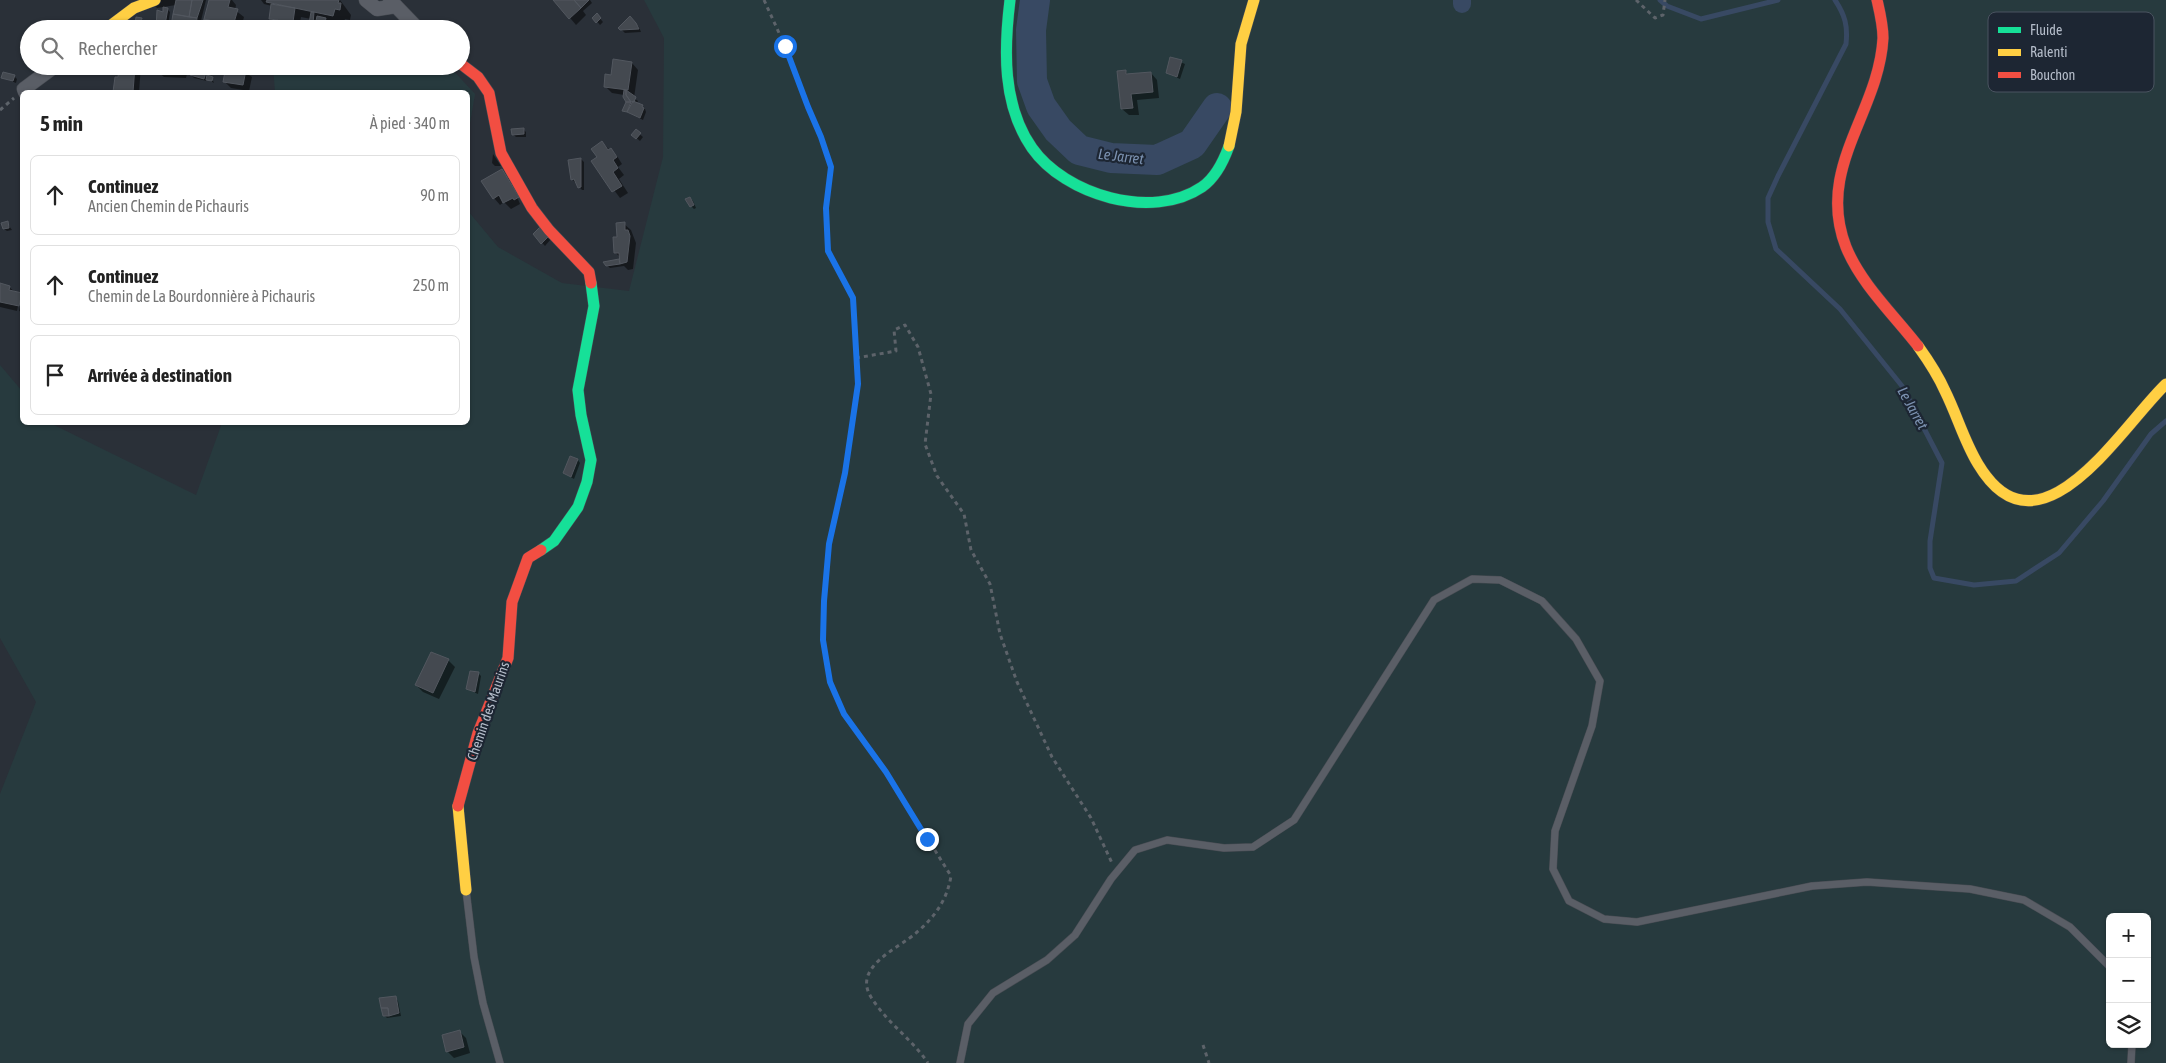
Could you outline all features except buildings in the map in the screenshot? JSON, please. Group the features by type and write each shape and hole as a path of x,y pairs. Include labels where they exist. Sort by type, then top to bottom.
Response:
{"main road":[{"path":"116,20 122,14 141,4 155,0"},
{"path":"1010,0 1005,49 1007,86 1016,116 1031,148 1053,172 1079,187 1114,199 1146,203 1174,200 1201,188 1218,168 1232,144 1240,50 1246,18 1254,0"},
{"path":"1877,0 1883,28 1880,55 1873,82 1844,160 1837,189 1838,219 1846,248 1862,276 1921,350 1939,378 1977,465 1996,486 2017,499 2041,500 2065,489 2087,470 2152,395 2166,384"},
{"name":"Chemin des Maurins","path":"466,890 458,805 478,733 508,658 512,602 528,558 554,541 578,507 587,482 591,460 581,415 578,390 594,306 589,272 549,230 532,208 501,153 489,93 478,76 470,70"}],"street":[{"path":"366,0 377,9 393,3 409,20"},
{"path":"24,90 43,75"}],"lane":[{"path":"960,1063 968,1024 994,993 1047,960 1075,935 1116,872 1135,850 1167,840 1224,848 1253,847 1294,820 1434,600 1472,579 1500,580 1542,600 1576,639 1600,681 1592,726 1556,831 1553,869 1569,901 1604,919 1638,922 1812,886 1866,882 1970,889 2024,900 2070,927 2106,963"},
{"path":"466,890 474,957 483,1003 500,1063"},
{"path":"2131,1063 2132,1048"}],"path":[{"path":"764,0 785,46 831,167 826,208 828,251 853,298 858,384 845,473 829,544 824,601 823,640 830,682 844,714 886,772 950,876 948,893 935,914 916,934 884,956 872,967 866,983 870,996 920,1050 928,1063"},
{"path":"1636,0 1655,18 1663,15 1665,0"},
{"path":"856,358 896,351 894,330 905,325 918,347 931,394 925,444 937,476 964,514 971,550 990,584 1000,634 1017,682 1052,757 1091,818 1116,872"},
{"path":"1203,1045 1209,1063"}],"green space":[{"path":"644,0 2166,0 2166,1063 0,1063 0,794 36,702 0,638 0,365 20,389 20,425 54,425 196,495 221,425 470,425 470,213 498,247 562,283 629,291 663,157 664,38"},
{"path":"274,75 457,75 475,94 470,123 470,90 275,90"}],"waterway":[{"name":"Le Jarret","path":"1035,0 1031,30 1032,81 1041,106 1058,130 1079,150 1111,158 1157,160 1192,144 1217,108"},
{"name":"Le Jarret","path":"1660,0 1667,6 1701,19 1778,0"},
{"name":"Le Jarret","path":"1835,0 1845,21 1847,32 1846,44 1768,198 1768,222 1776,249 1840,309 1902,386 1942,463 1930,541 1930,568 1934,578 1974,585 2016,581 2059,553 2103,501 2151,434 2166,421"}],"traffic: fast":[{"path":"1010,0 1006,57 1010,95 1015,114 1032,148 1047,165 1065,179 1087,190 1111,198 1135,202 1159,202 1182,197 1202,187 1211,179 1229,146"},
{"path":"541,550 554,541 578,507 587,482 591,460 581,415 578,390 594,306 591,283"}],"traffic: slow":[{"path":"118,20 134,8 155,0"},
{"path":"1229,146 1236,112 1241,44 1254,0"},
{"path":"1918,346 1942,385 1978,464 2002,492 2027,501 2052,495 2078,478 2103,455 2166,384"},
{"path":"458,806 466,890"}],"traffic: jam":[{"path":"1877,0 1883,33 1879,65 1843,166 1838,192 1839,218 1846,247 1860,274 1918,346"},
{"path":"470,71 478,77 489,93 501,153 532,208 549,230 589,272 591,283"},
{"path":"458,806 478,733 508,658 512,602 528,558 541,550"}],"route":[{"path":"785,46 831,167 826,208 828,251 853,298 858,384 845,473 829,544 824,601 823,640 830,682 844,714 886,772 927,839"}]}
